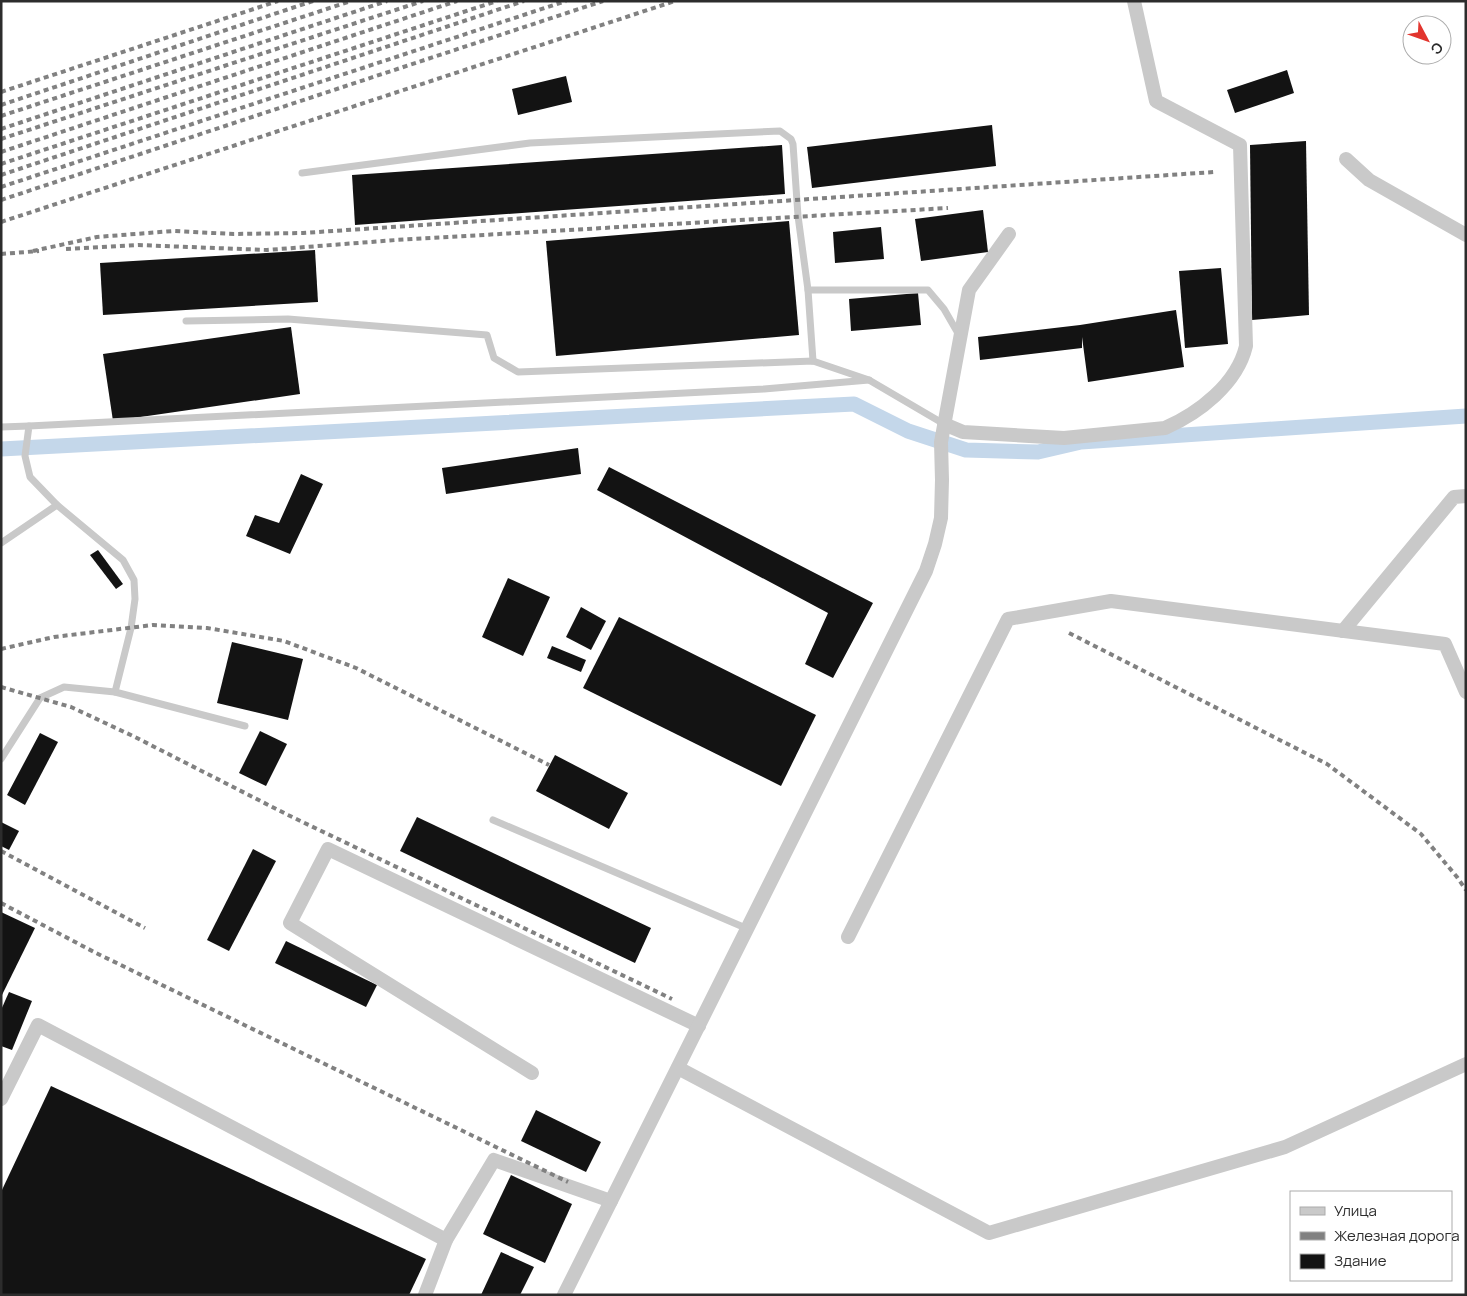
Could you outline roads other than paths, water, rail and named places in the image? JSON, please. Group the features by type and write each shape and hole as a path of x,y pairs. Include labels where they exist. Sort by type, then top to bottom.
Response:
{"street":[{"path":"944,424 963,432 1064,438 1165,428 1180,422 1206,402 1235,373 1242,360 1246,346 1240,146 1156,101 1134,1"},
{"path":"1346,159 1369,180 1466,235"},
{"path":"564,1295 926,571 936,544 941,518 941,442 969,290 1009,234"},
{"path":"1343,631 1454,497 1466,496"},
{"path":"848,937 1008,619 1111,600 1445,644 1466,692"},
{"path":"532,1073 290,923 328,849 700,1026"},
{"path":"2,1098 38,1025 446,1240"},
{"path":"678,1068 989,1233 1285,1147 1466,1064"},
{"path":"424,1295 446,1240 494,1160 612,1201"}],"lane":[{"path":"302,173 530,143 780,131 791,139 793,144 798,216 808,290 813,361"},
{"path":"808,290 928,290 944,309 960,338"},
{"path":"186,321 288,319 487,335 494,358 518,372 813,361 869,380 944,424"},
{"path":"1,427 764,389 869,380"},
{"path":"29,426 25,456 30,477 58,505 123,560 134,580 135,598 132,628 115,692"},
{"path":"1,543 58,505"},
{"path":"1,759 40,698 64,687 115,692 245,726"},
{"path":"493,820 748,929"}],"waterway":[{"path":"1,449 854,404 908,431 966,450 1038,452 1081,442 1466,416"}],"railway":[{"path":"1,92 278,1"},
{"path":"1,105 313,1"},
{"path":"1,116 351,1"},
{"path":"1,129 387,1"},
{"path":"1,139 423,1"},
{"path":"1,152 457,1"},
{"path":"1,164 497,1"},
{"path":"1,175 524,1"},
{"path":"1,187 566,1"},
{"path":"1,200 603,1"},
{"path":"1,222 675,1"},
{"path":"33,251 97,237 173,231 234,234 303,233 1214,172"},
{"path":"66,249 138,245 267,250 396,240 948,208"},
{"path":"1,254 39,251"},
{"path":"1,649 54,637 153,625 207,628 284,641 356,668 549,765"},
{"path":"1069,633 1327,764 1421,834 1466,890"},
{"path":"1,687 71,707 135,737 288,815 672,999"},
{"path":"1,851 145,928"},
{"path":"1,903 96,953 568,1182"}]}
